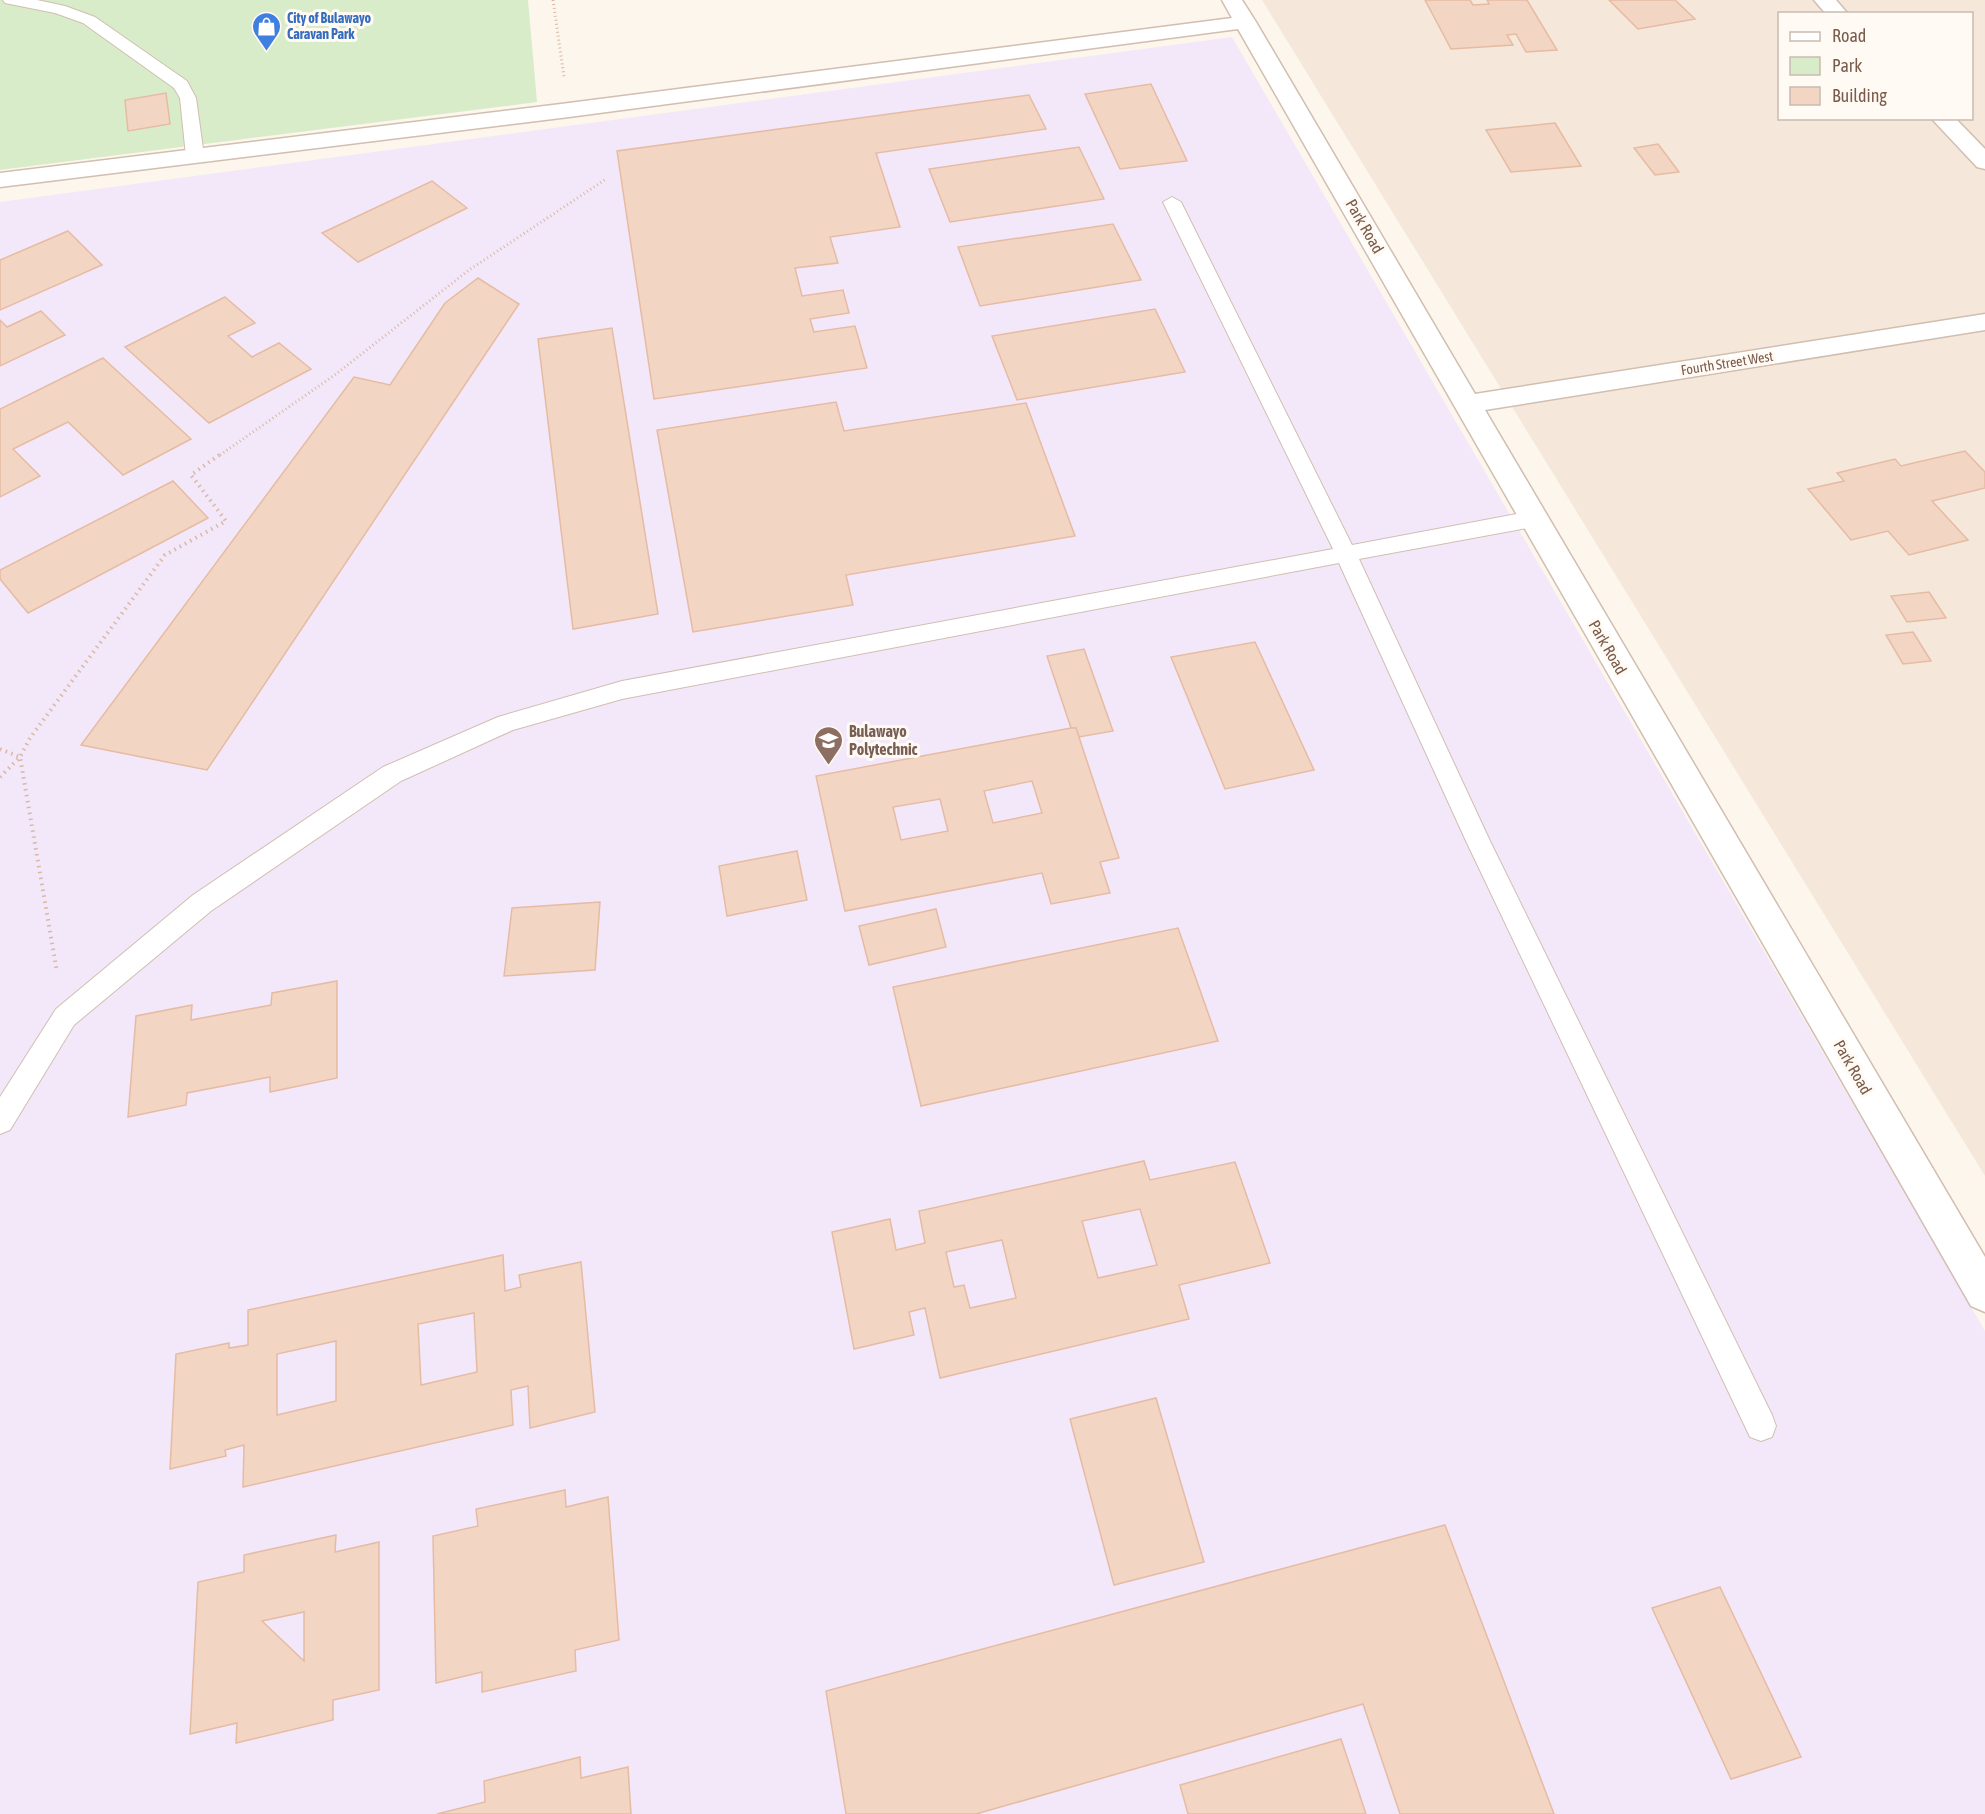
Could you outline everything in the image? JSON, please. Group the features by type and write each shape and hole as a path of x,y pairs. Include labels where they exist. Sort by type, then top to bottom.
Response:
{"street":[{"path":"1824,0 1836,12"},
{"path":"0,180 569,110 1239,11"},
{"name":"Park Road","path":"1239,11 1985,1293"},
{"path":"1944,120 1985,162"},
{"name":"Fourth Street West","path":"1468,404 1985,322"}],"lane":[{"path":"11,0 59,9 89,20 181,85 188,98 195,156"},
{"path":"1172,202 1346,554 1478,841 1761,1426"},
{"path":"0,1121 65,1017 202,903 392,774 506,723 622,690 1533,519"}],"path":[{"path":"553,0 569,110"},
{"path":"0,777 20,757 30,738 114,620 165,555 226,521 191,475 336,374 470,270 606,179"},
{"path":"0,749 20,757"},
{"path":"20,757 65,1017"}],"shaded area":[{"path":"1262,0 1985,0 1985,1176"},
{"name":"Bulawayo Polytechnic","path":"1232,37 1985,1331 1985,1814 0,1814 0,202"}],"green space":[{"name":"City of Bulawayo Caravan Park","path":"0,0 528,0 537,102 0,170"}],"building":[{"path":"1425,0 1470,0 1473,5 1489,4 1487,0 1527,0 1557,50 1526,52 1516,34 1507,35 1513,45 1451,49"},
{"path":"1609,0 1675,0 1695,19 1638,29"},
{"path":"1151,84 1187,161 1120,169 1085,94"},
{"path":"166,93 170,124 128,131 125,100"},
{"path":"1029,95 1046,129 876,153 900,227 830,237 838,263 795,268 802,296 843,290 849,313 810,319 814,332 855,326 867,368 654,399 617,151"},
{"path":"1555,123 1581,166 1511,172 1486,130"},
{"path":"1658,144 1679,172 1655,175 1634,148"},
{"path":"1079,147 1104,199 950,222 929,169"},
{"path":"432,181 467,208 358,262 322,233"},
{"path":"1113,224 1141,280 980,306 958,247"},
{"path":"68,231 102,265 0,310 0,260"},
{"path":"478,278 519,304 207,770 81,745 354,377 390,385 445,303"},
{"path":"225,297 255,323 228,336 252,357 279,343 311,369 209,423 125,347"},
{"path":"1155,309 1185,372 1017,400 992,336"},
{"path":"41,311 65,335 0,366 0,320 7,327"},
{"path":"612,328 658,614 573,629 538,339"},
{"path":"103,358 191,439 123,475 68,422 13,449 40,476 0,497 0,409"},
{"path":"836,402 844,431 1026,403 1075,536 846,575 853,605 693,632 657,430"},
{"path":"1965,451 1985,472 1985,488 1932,501 1968,540 1909,555 1888,531 1851,540 1808,489 1844,481 1837,473 1895,459 1901,466"},
{"path":"173,481 208,518 28,613 0,579 0,570"},
{"path":"1929,592 1946,618 1907,622 1891,596"},
{"path":"1913,632 1931,661 1903,664 1886,635"},
{"path":"1255,642 1314,770 1225,789 1171,657"},
{"path":"1084,649 1113,731 1079,737 1076,728 1071,728 1047,656"},
{"path":"1076,728 1119,858 1100,862 1110,893 1051,904 1042,873 845,911 816,776","holes":["1032,781 1042,813 993,823 984,791","940,799 948,831 901,840 893,807"]},
{"path":"797,851 807,900 727,916 719,866"},
{"path":"600,902 595,970 504,976 512,908"},
{"path":"936,909 946,947 869,965 859,926"},
{"path":"1178,928 1218,1041 921,1106 893,987"},
{"path":"337,981 337,1078 270,1092 270,1077 187,1093 186,1105 128,1117 136,1016 192,1005 191,1020 271,1005 272,993"},
{"path":"1144,1161 1150,1180 1235,1162 1270,1263 1179,1285 1189,1319 940,1378 925,1308 909,1312 914,1335 854,1349 832,1232 890,1219 896,1250 925,1243 919,1211","holes":["1140,1209 1157,1265 1098,1278 1082,1221","1002,1240 1016,1298 970,1308 964,1285 954,1287 946,1252"]},
{"path":"503,1255 505,1291 521,1287 519,1275 581,1262 595,1412 530,1428 528,1386 511,1390 513,1425 243,1487 244,1445 225,1450 226,1456 170,1469 176,1354 229,1343 229,1348 248,1345 248,1310","holes":["474,1313 477,1372 421,1385 418,1324","336,1341 336,1401 277,1415 277,1354"]},
{"path":"1156,1398 1204,1562 1114,1585 1070,1419"},
{"path":"565,1490 566,1507 608,1497 619,1640 575,1650 576,1671 482,1692 482,1672 436,1683 433,1536 478,1526 476,1509"},
{"path":"1445,1525 1554,1814 1400,1814 1363,1704 976,1814 846,1814 826,1691"},
{"path":"336,1535 335,1552 379,1542 379,1690 333,1700 333,1720 236,1743 237,1723 190,1734 198,1582 244,1572 244,1555","holes":["304,1612 304,1661 262,1621"]},
{"path":"1720,1587 1801,1757 1731,1779 1652,1608"},
{"path":"1341,1739 1366,1814 1188,1814 1180,1785"},
{"path":"580,1757 581,1778 628,1767 631,1814 437,1814 485,1802 484,1781"}],"place":[{"name":"City of Bulawayo Caravan Park","path":"266,52"},
{"name":"Bulawayo Polytechnic","path":"828,766"}]}
